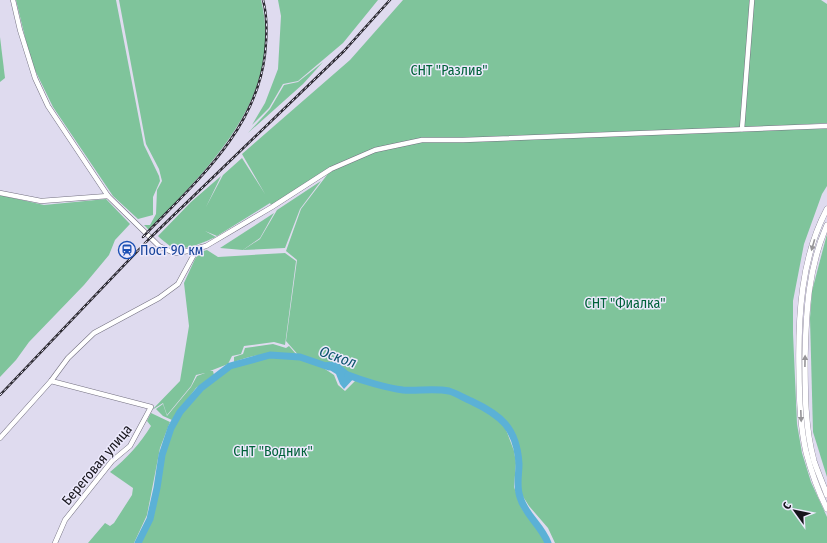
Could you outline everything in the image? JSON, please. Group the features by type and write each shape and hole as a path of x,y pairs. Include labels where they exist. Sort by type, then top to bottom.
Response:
{"main road":[{"path":"827,209 814,240 805,276 800,311 799,339 801,424 810,465 827,509"},
{"path":"827,225 812,271 806,308 805,383 807,423 813,453 827,495"}],"street":[{"path":"12,0 35,78 45,99 108,196 159,246 174,252 197,249 272,207 331,169 375,150 422,140 827,126"},
{"path":"742,130 752,0"},
{"path":"0,193 41,201 108,196"},
{"path":"0,438 51,381 68,358 94,333 159,298 178,284 197,249"},
{"name":"Береговая улица","path":"51,381 151,407 130,446 112,461 65,520 55,543"}],"green space":[{"path":"16,0 116,0 144,145 160,181 153,197 153,215 138,219 113,196 53,107 31,62"},
{"path":"119,0 261,0 266,35 262,68 252,98 236,127 217,155 149,230 144,225 150,225 156,214 157,190 162,181 159,169 146,144"},
{"path":"278,0 378,0 343,43 298,81 283,84 269,108 252,125 265,103 278,69 281,16"},
{"name":"СНТ \"Фиалка\"","path":"403,0 821,0 827,4 827,123 714,130 827,129 827,186 822,194 804,244 793,301 793,333 797,424 802,453 811,482 827,517 827,543 555,543 548,528 529,506 517,487 519,463 517,451 508,426 499,416 450,391 403,390 353,377 300,357 286,341 297,260 286,251 301,209 330,171 272,207 270,203 217,236 205,231 216,237 199,244 187,248 175,248 170,246 158,236 191,202 221,176 206,207 223,175 242,158 265,194 242,154 350,60"},
{"path":"0,37 5,78 0,82"},
{"path":"323,62 303,84 248,133 270,109 284,85 298,82"},
{"path":"321,181 300,209 285,248 243,250 260,239 277,210"},
{"path":"0,195 44,205 106,199 130,224 115,240 109,255 84,285 29,342 16,360 0,377"},
{"path":"274,213 260,238 243,250 220,248"},
{"path":"827,234 827,477 813,432 810,318 812,291"},
{"path":"207,250 218,257 285,253 296,261 285,345 274,342 244,346 241,354 232,356 228,364 210,371 213,371 214,375 196,388 172,420 163,416 156,409 163,404 167,416 191,387 197,376 205,373 196,375 191,386 167,415 163,403 152,410 180,381 189,326 184,283 195,259 200,252"},
{"path":"273,344 286,348 289,346 296,354 264,354 234,362 234,357 243,354 245,348"},
{"name":"СНТ \"Водник\"","path":"270,356 304,359 319,365 334,375 338,385 345,391 356,380 402,392 449,393 482,408 497,418 505,427 514,451 516,463 514,487 522,509 543,537 545,543 139,543 152,515 165,450 170,436 185,409 194,397 216,376 234,366"},
{"path":"151,413 170,422 160,448 147,515 134,543 88,543 105,523 110,526 114,523 132,495 133,488 110,472 133,450 147,433 151,426 147,421"}],"water":[{"path":"337,362 355,377 344,389 336,374 320,364"}],"waterway":[{"name":"Оскол","path":"138,543 150,519 162,455 171,428 180,412 201,388 230,366 270,355 300,357 329,367"},
{"name":"Оскол","path":"348,375 375,384 403,390 449,391 482,406 499,418 506,424 511,432 518,452 518,489 522,503 548,543"}],"railway":[{"path":"143,237 182,197 219,155 236,132 249,108 259,82 265,54 267,27 263,0"},
{"path":"0,395 150,238 344,51 390,0"}],"place":[{"name":"Пост 90 км","path":"127,250"}],"park label":[{"name":"СНТ \"Разлив\"","path":"449,70"}]}
